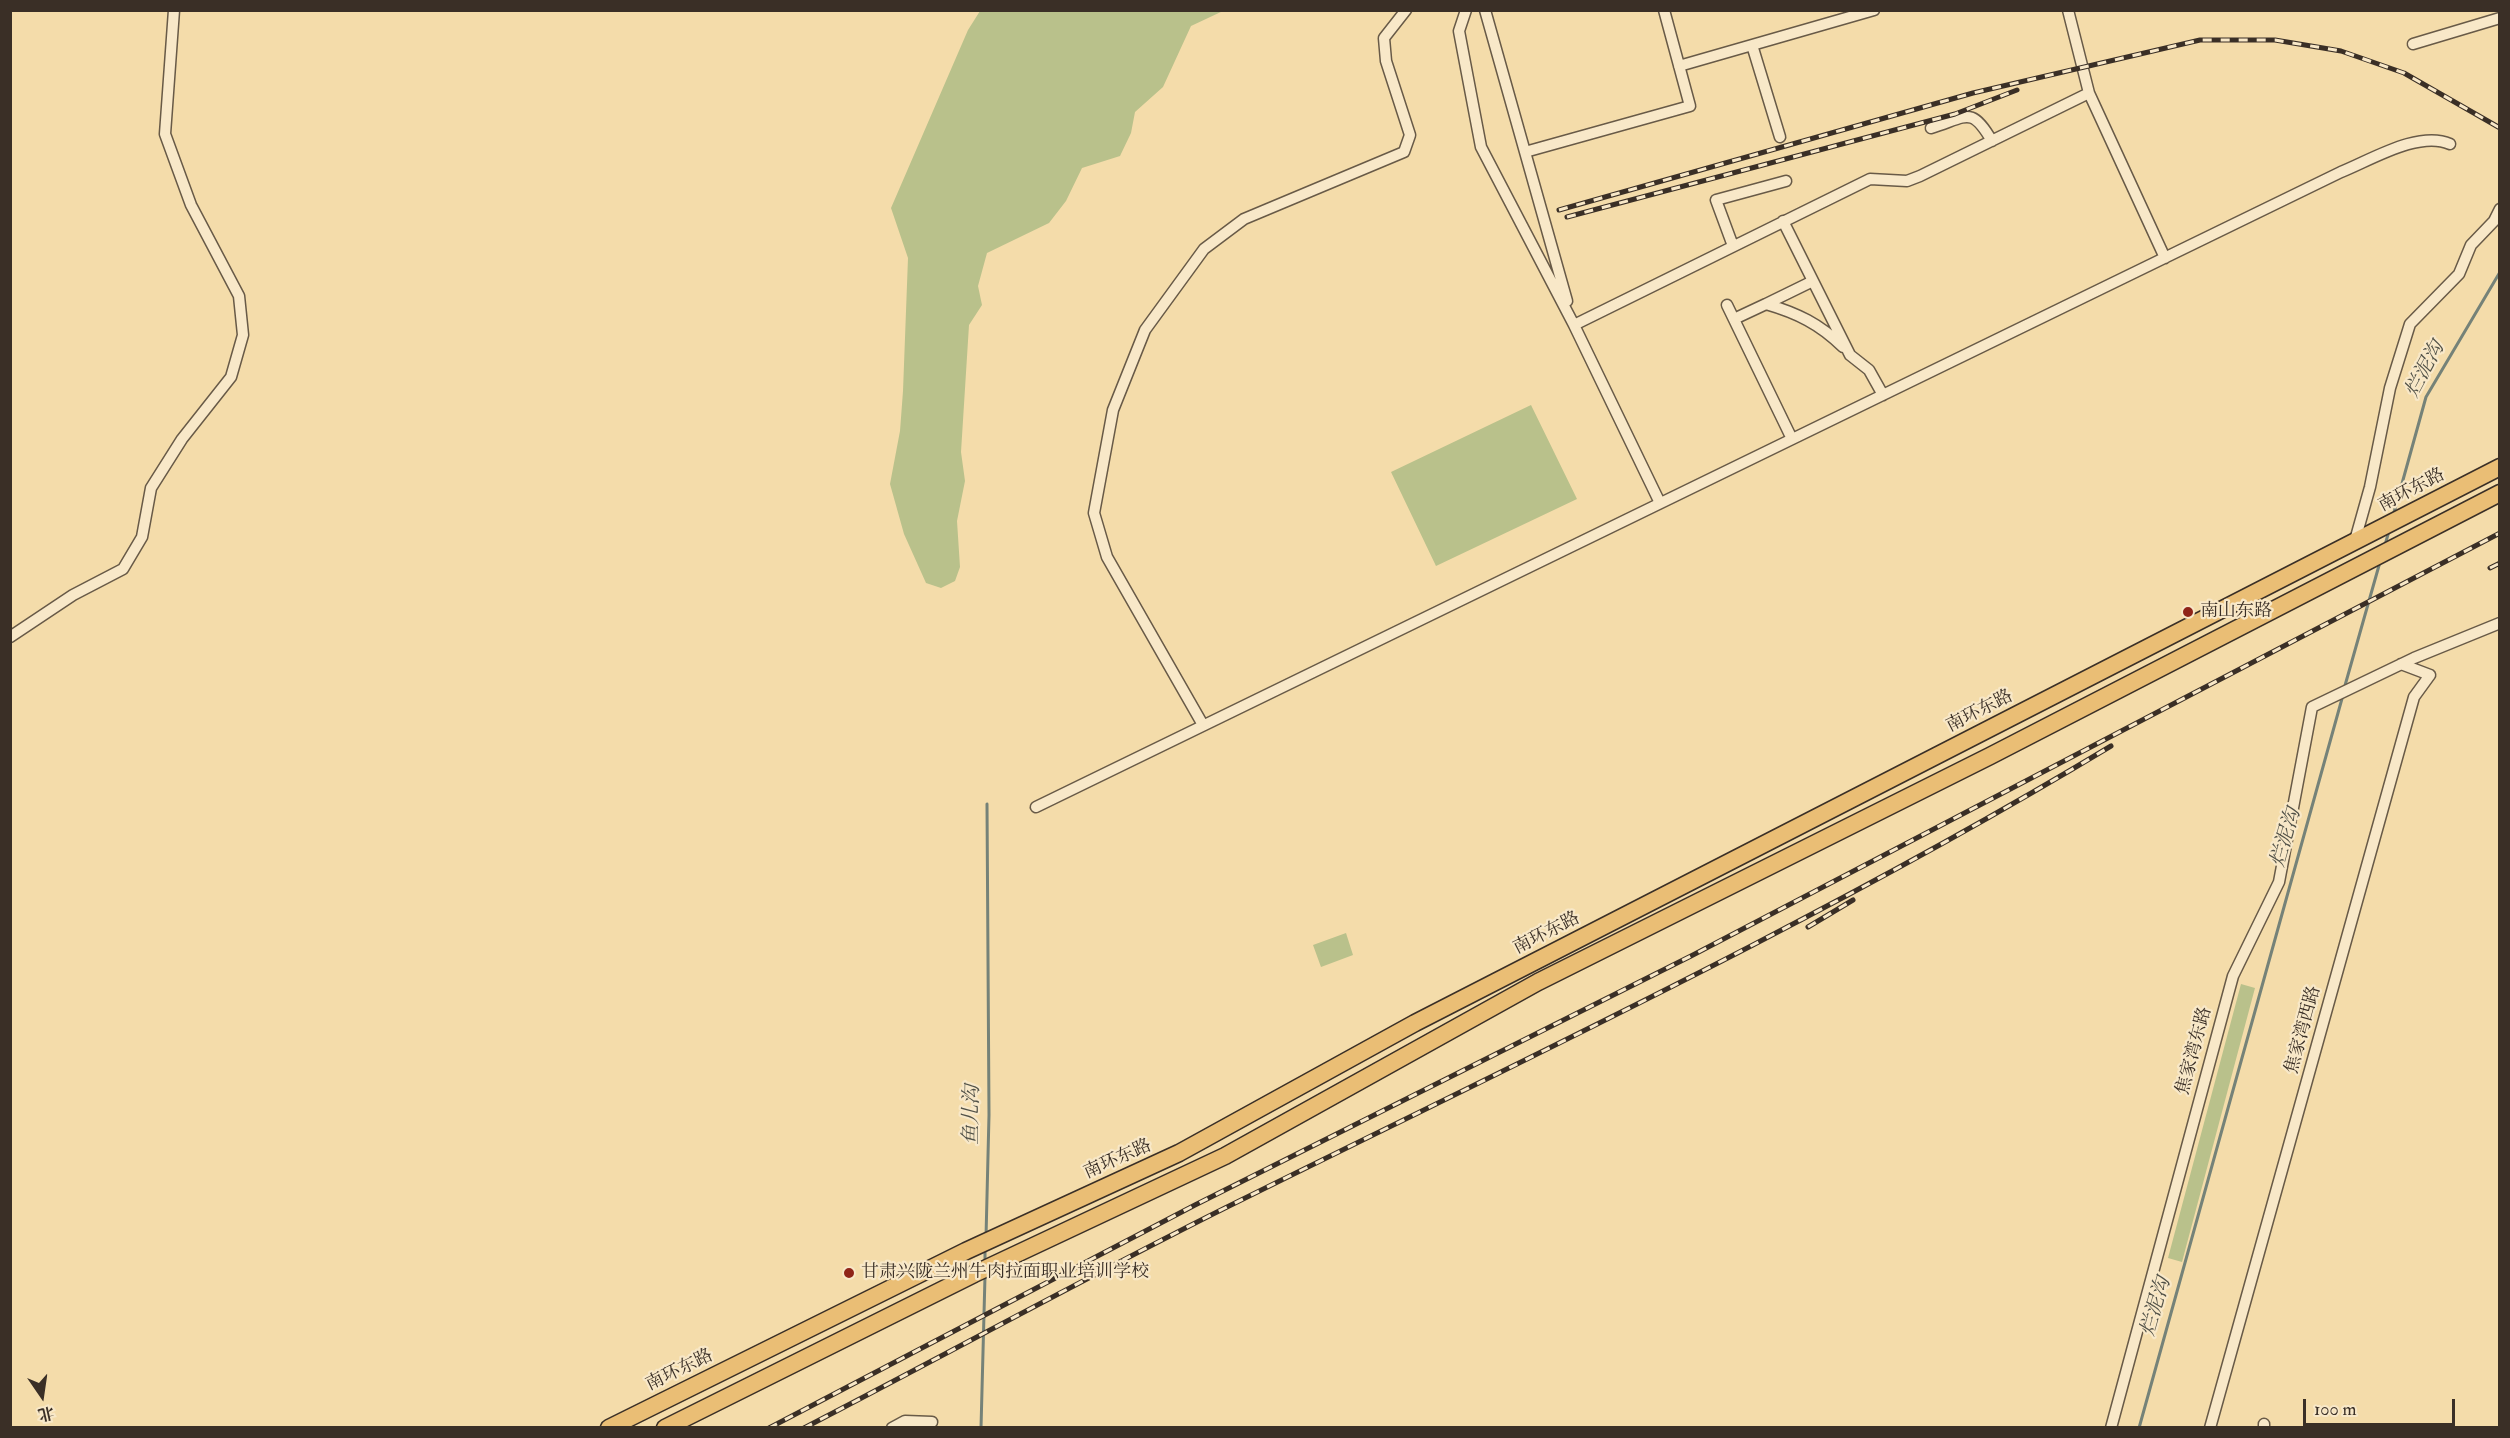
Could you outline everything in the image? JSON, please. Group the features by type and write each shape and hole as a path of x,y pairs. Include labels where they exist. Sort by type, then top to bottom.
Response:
{"highway":[{"name":"南环东路","path":"609,1428 975,1247 1213,1135 1415,1023 2360,541 2499,467"},
{"path":"665,1428 974,1274 1225,1156 1538,982 1990,756 2367,564 2499,494"},
{"path":"1213,1135 1225,1156"}],"street":[{"path":"10,638 73,595 123,569 142,537 151,488 182,439 231,377 243,335 239,296 191,205 165,134 174,10"},
{"path":"1203,725 1107,557 1099,536 1094,513 1113,410 1145,330 1204,249 1244,219 1404,152 1410,135 1386,61 1384,38 1406,10"},
{"path":"1466,10 1459,31 1481,147 1574,324 1660,503"},
{"path":"1485,10 1574,324"},
{"path":"1525,152 1690,106 1664,10"},
{"path":"1679,66 1874,10"},
{"path":"2068,10 2089,93 2165,258"},
{"path":"2413,44 2499,18"},
{"path":"1752,45 1779,136"},
{"path":"1574,324 1870,179 1907,181 2089,93"},
{"path":"1931,128 1966,117 1974,117 1981,122 1992,141"},
{"path":"1035,807 2342,172 2416,141 2438,139 2450,144"},
{"path":"1733,246 1716,200 1786,181"},
{"path":"2360,541 2390,388 2410,324 2458,274 2471,245 2494,221 2499,209"},
{"path":"1783,222 1850,355"},
{"path":"1734,319 1813,281"},
{"path":"1766,304 1798,314 1827,331 1850,355 1869,370 1883,395"},
{"path":"1727,305 1792,439"},
{"path":"2401,664 2499,623"},
{"name":"焦家湾东路","path":"2111,1428 2233,976 2279,882 2312,707 2401,664"},
{"name":"焦家湾西路","path":"2210,1428 2414,697 2430,675 2401,664"},
{"path":"892,1428 905,1421 930,1426"}],"green space":[{"path":"980,11 1223,11 1191,26 1163,87 1135,112 1131,133 1120,156 1082,168 1066,201 1049,223 987,253 978,286 982,305 969,325 961,452 965,481 957,521 960,567 955,581 941,588 926,583 904,534 890,484 900,431 908,258 891,208 968,30"},
{"path":"1531,405 1577,499 1436,566 1391,472"},
{"path":"1346,933 1353,955 1321,967 1313,945"},
{"path":"2241,984 2255,988 2182,1262 2168,1258"}],"waterway":[{"name":"烂泥沟","path":"2393,516 2426,397 2500,272"},
{"name":"烂泥沟","path":"2385,545 2389,531"},
{"name":"烂泥沟","path":"2344,689 2380,562"},
{"name":"烂泥沟","path":"2139,1428 2343,695"},
{"name":"鱼儿沟","path":"986,1237 989,1115 987,804"},
{"name":"鱼儿沟","path":"985,1249 985,1264"},
{"name":"鱼儿沟","path":"981,1428 985,1276"}],"railway":[{"path":"1559,210 1973,93 2200,40 2275,40 2341,51 2404,73 2500,128"},
{"path":"1567,217 1955,114 2017,90"},
{"path":"769,1428 1195,1205 1691,956 2500,533"},
{"path":"2490,568 2500,563"},
{"path":"804,1428 1225,1208 1784,929 1894,870 2111,746"},
{"path":"1808,927 1853,900"}],"place":[{"name":"南山东路","path":"2188,612"},
{"name":"甘肃兴陇兰州牛肉拉面职业培训学校","path":"849,1273"}]}
